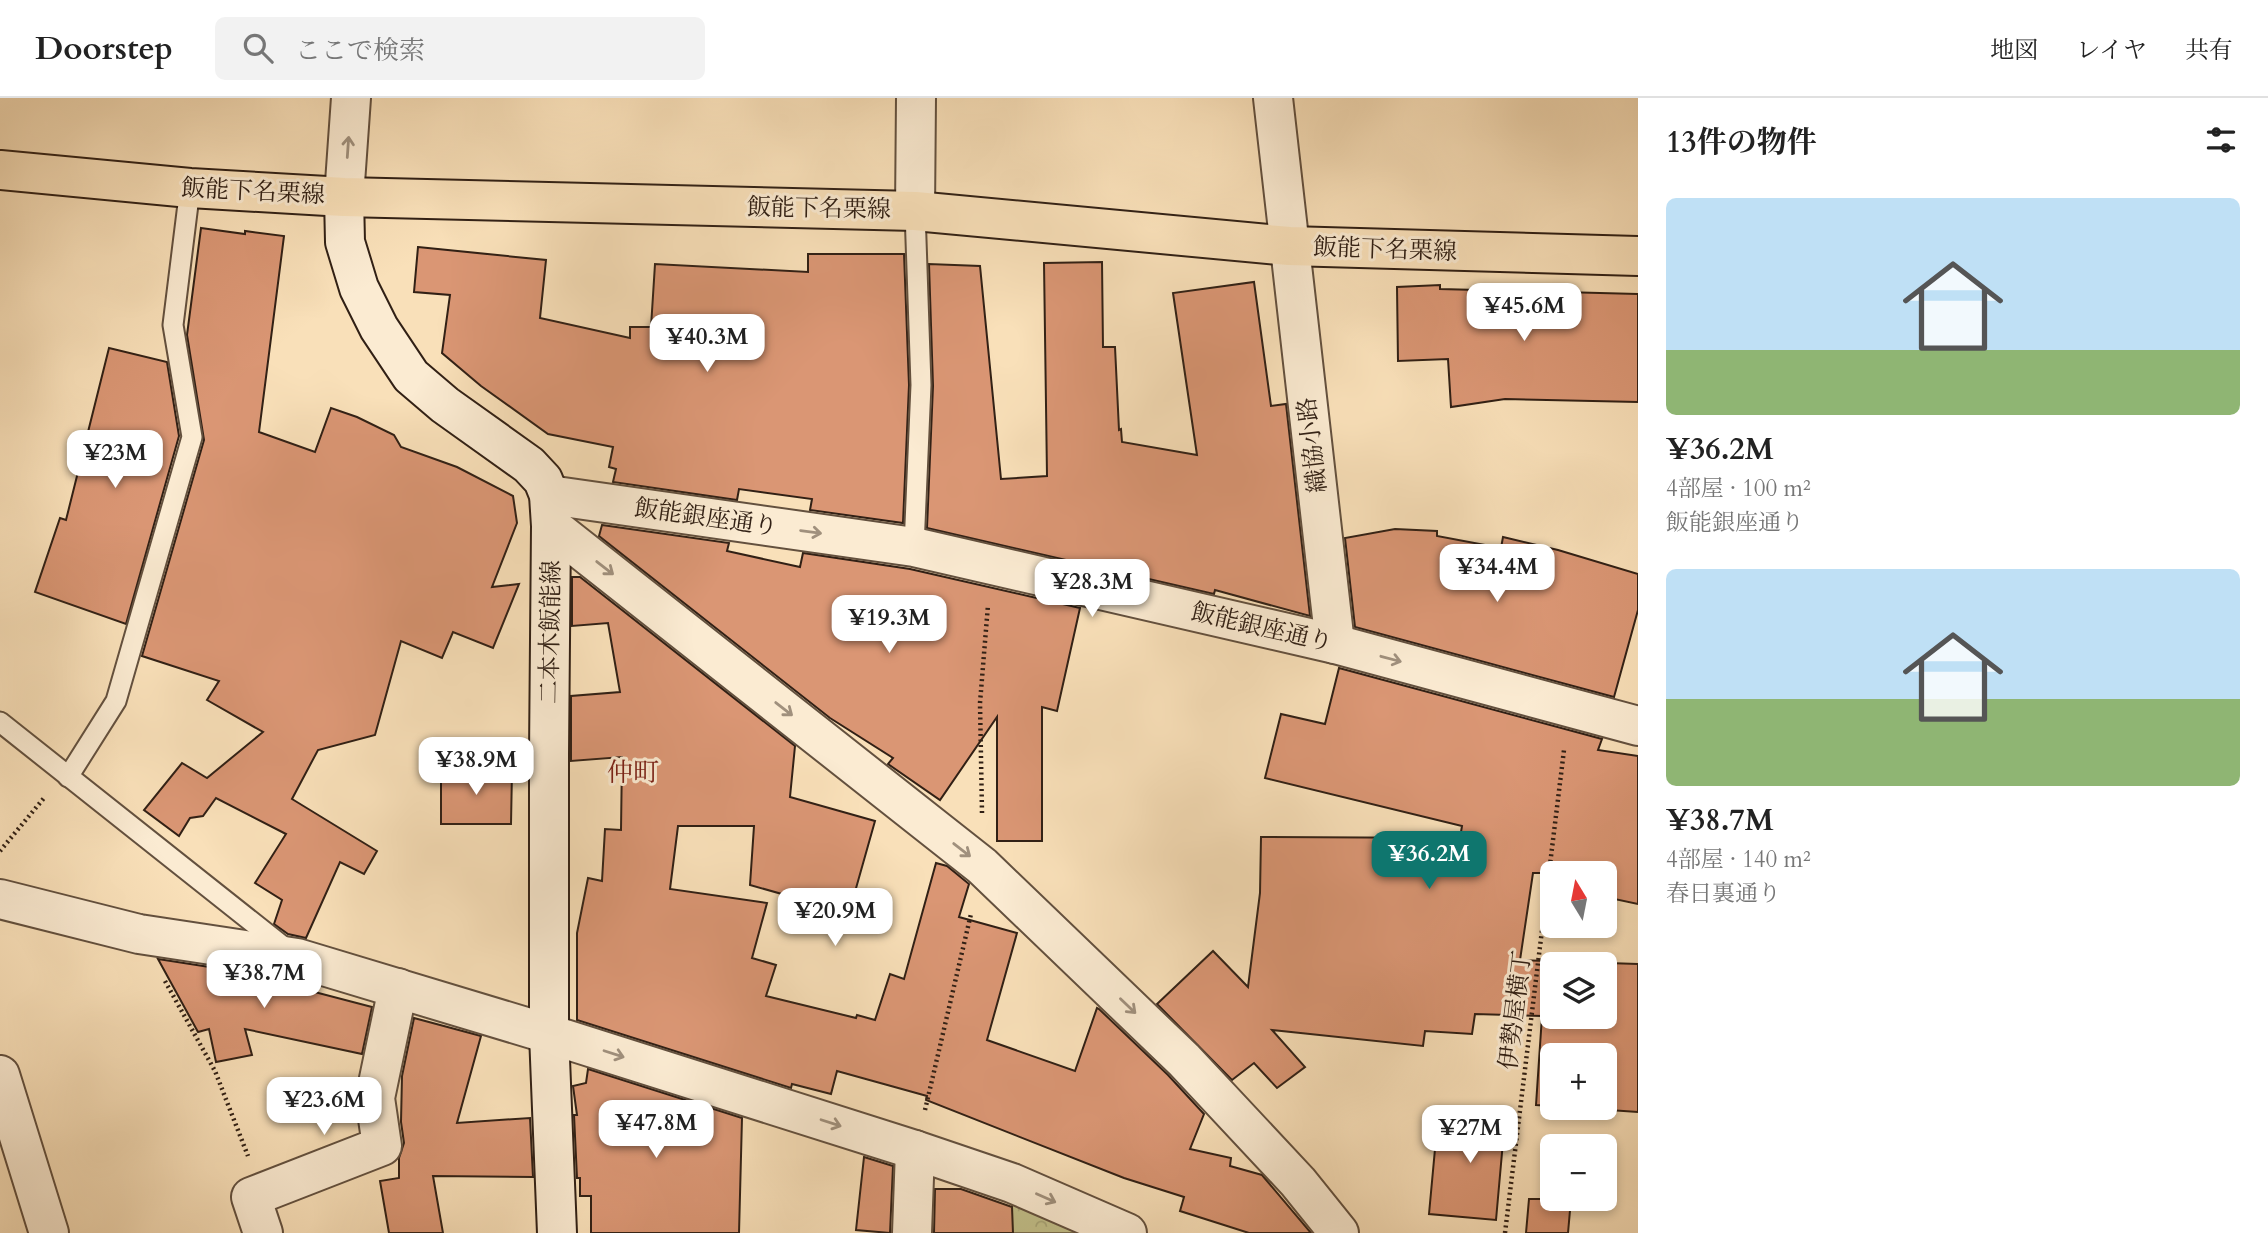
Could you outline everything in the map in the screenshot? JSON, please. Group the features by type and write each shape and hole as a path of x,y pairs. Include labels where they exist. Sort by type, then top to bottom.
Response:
{"main road":[{"name":"飯能下名栗線","path":"0,170 190,188 344,197 915,211 1289,246 1638,256"}],"street":[{"path":"351,98 344,197 345,242 359,288 379,328 411,376 444,405 529,465 543,480 550,511 982,866 1184,1060 1298,1182 1339,1233"},
{"path":"915,211 916,98"},
{"name":"織協小路","path":"1273,98 1335,644"},
{"name":"飯能銀座通り","path":"550,511 914,547 1335,644 1638,726"},
{"name":"二本木飯能線","path":"550,511 549,1034 557,1233"},
{"path":"0,900 139,934 297,958 549,1034 915,1150 1012,1183 1127,1233"},
{"path":"263,1233 251,1197 383,1146 375,1098 398,988"},
{"path":"3,1097 49,1233"},
{"path":"912,1233 915,1150"}],"lane":[{"path":"66,775 116,701 192,437 173,325 190,188"},
{"path":"914,547 921,385 915,211"},
{"path":"0,722 297,958"}],"path":[{"path":"915,1150 982,866 980,703 992,565"},
{"name":"伊勢屋横丁","path":"1505,1233 1569,708"},
{"path":"0,851 66,775"},
{"path":"139,934 215,1071 262,1192"}],"green space":[{"path":"1012,1183 1127,1233 1012,1233"}],"building":[{"path":"201,228 284,236 259,432 315,452 331,408 357,417 394,435 401,447 457,467 513,496 517,523 492,587 519,584 493,648 453,632 442,658 401,641 375,735 318,750 292,799 377,851 364,874 340,862 306,938 288,934 274,924 282,900 255,883 286,834 216,798 203,816 190,818 179,836 144,810 182,763 207,778 263,732 207,700 219,681 142,656 204,440 187,335"},
{"path":"418,247 546,260 540,318 630,338 630,327 651,327 655,264 808,272 808,254 904,254 909,385 903,523 810,510 812,499 739,489 737,500 613,482 616,469 609,467 613,447 548,434 481,386 442,353 450,295 414,292"},
{"path":"1102,262 1103,347 1115,347 1119,430 1121,429 1122,442 1197,455 1173,293 1254,282 1271,406 1286,404 1310,616 1215,590 1214,594 927,528 933,386 929,264 980,266 1001,479 1047,476 1044,263"},
{"path":"1440,285 1440,289 1638,294 1638,402 1505,399 1451,407 1448,359 1398,361 1397,287"},
{"path":"109,348 167,362 179,436 126,624 35,592 60,518 66,520"},
{"path":"602,525 729,543 727,551 800,567 803,553 910,569 1080,608 1057,711 1042,707 1042,841 997,841 997,717 940,800 888,764 893,758 830,718 599,536"},
{"path":"1395,529 1437,531 1437,536 1501,548 1503,537 1638,574 1638,610 1614,697 1355,627 1345,538"},
{"path":"572,577 580,577 795,746 790,797 875,821 849,913 750,885 754,826 678,826 670,889 767,903 752,958 776,965 766,996 856,1018 857,1015 875,1020 890,974 904,979 936,863 947,866 969,884 959,917 1017,933 987,1040 1075,1071 1097,1008 1099,1009 1168,1075 1204,1114 1190,1149 1231,1158 1230,1166 1262,1175 1311,1233 1249,1233 1180,1211 1184,1197 1124,1178 926,1100 927,1096 837,1071 831,1094 792,1084 791,1088 577,1020 577,933 588,878 602,881 605,829 621,830 622,757 571,761 571,696 620,692 608,623 572,626"},
{"path":"1339,668 1602,739 1598,750 1638,756 1638,904 1617,900 1617,861 1540,861 1540,873 1533,873 1520,960 1540,961 1540,1016 1475,1014 1472,1034 1425,1031 1423,1046 1272,1030 1305,1067 1277,1088 1254,1063 1232,1080 1157,1004 1213,951 1248,987 1260,893 1261,837 1460,838 1462,826 1265,778 1281,714 1325,724"},
{"path":"441,770 512,771 511,824 441,824"},
{"path":"158,959 261,975 261,978 372,1007 362,1054 245,1029 252,1055 216,1062 209,1029 198,1032"},
{"path":"1617,963 1638,964 1638,1112 1617,1111 1617,1043 1540,1043 1541,1029 1617,1029"},
{"path":"414,1018 481,1036 457,1123 530,1118 533,1177 433,1176 443,1233 389,1233 380,1181 399,1178 399,1158 404,1143 401,1122 402,1076"},
{"path":"1540,1046 1540,1105 1536,1105"},
{"path":"588,1069 742,1118 739,1233 591,1233 591,1196 580,1196 580,1178 577,1178 574,1115 577,1115 573,1086 586,1083"},
{"path":"1449,1108 1506,1108 1496,1220 1429,1214 1435,1149 1448,1150"},
{"path":"864,1157 893,1166 890,1233 856,1230"},
{"path":"935,1189 961,1189 1012,1207 1013,1233 934,1233"},
{"path":"1529,1199 1540,1199 1540,1211 1570,1211 1568,1233 1526,1233"}],"district":[{"name":"仲町","path":"633,772"}]}
